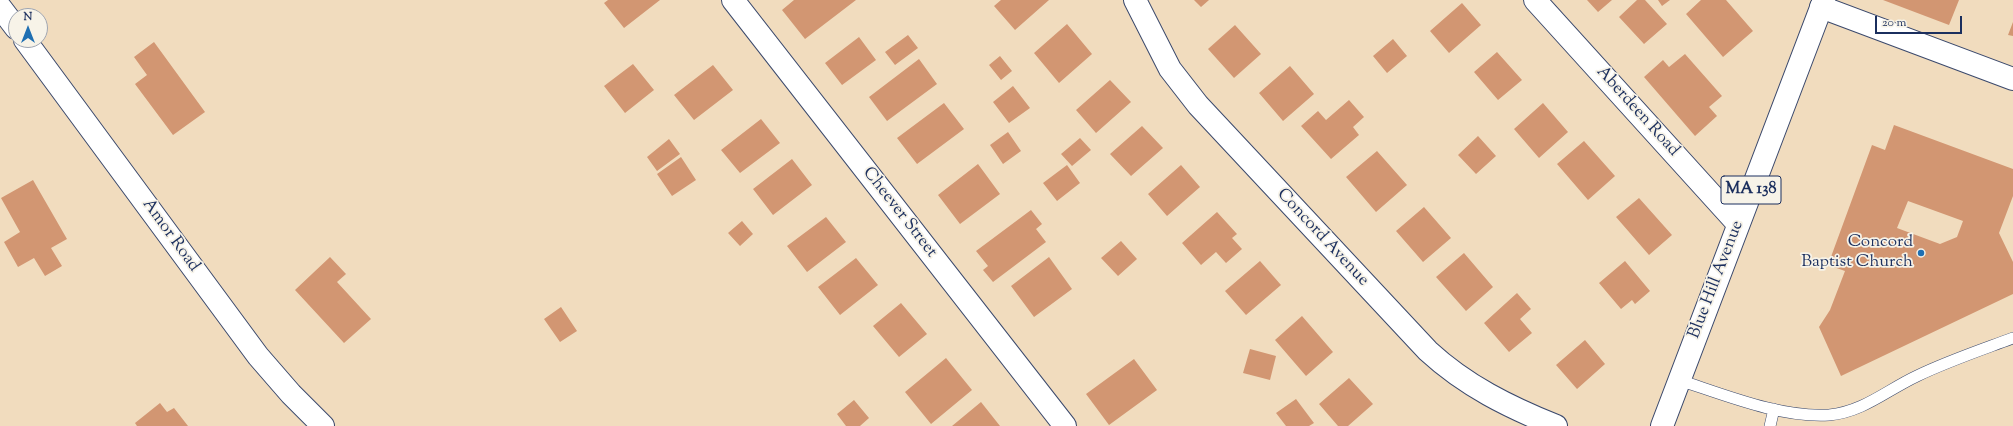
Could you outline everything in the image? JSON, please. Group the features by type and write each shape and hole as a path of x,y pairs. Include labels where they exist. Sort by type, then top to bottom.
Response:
{"main road":[{"name":"Cheever Street","path":"733,0 1065,426"},
{"name":"Concord Avenue","path":"1135,0 1170,68 1198,105 1428,351 1445,367 1486,394 1509,407 1556,426"},
{"name":"Aberdeen Road","path":"1535,0 1738,224"},
{"name":"Blue Hill Avenue","path":"1662,426 1822,3"},
{"path":"1822,3 2013,79"},
{"path":"0,7 8,18"},
{"name":"Amor Road","path":"31,48 258,356 291,394 323,426"}],"lane":[{"path":"1679,380 1774,408 1793,412 1828,415 1856,410 1919,375 2013,338"},
{"path":"1770,426 1774,408"}],"building":[{"path":"608,0 660,0 624,28 604,3"},
{"path":"794,0 856,0 805,39 782,10"},
{"path":"1001,0 1049,0 1015,30 994,6"},
{"path":"1194,0 1209,0 1201,7"},
{"path":"1587,0 1612,0 1598,12"},
{"path":"1637,0 1645,0 1667,24 1644,44 1619,17"},
{"path":"1658,0 1670,0 1662,6"},
{"path":"1701,0 1726,0 1753,31 1723,57 1686,14"},
{"path":"1883,0 1959,0 1949,25"},
{"path":"1462,3 1481,25 1449,53 1430,31"},
{"path":"2013,22 2013,36 2008,35"},
{"path":"1067,24 1092,54 1059,83 1034,53"},
{"path":"1235,25 1261,54 1234,78 1208,49"},
{"path":"908,35 918,48 895,65 885,52"},
{"path":"859,37 876,60 842,85 825,63"},
{"path":"1393,39 1407,56 1387,73 1373,56"},
{"path":"154,42 205,112 173,135 135,84 147,75 134,57"},
{"path":"1497,52 1522,80 1498,100 1474,72"},
{"path":"1685,54 1722,96 1709,107 1717,116 1695,136 1644,77 1663,60 1669,67"},
{"path":"1000,56 1012,71 1001,80 989,65"},
{"path":"919,59 937,84 887,121 869,97"},
{"path":"633,64 654,90 625,113 604,86"},
{"path":"713,65 733,90 694,120 674,95"},
{"path":"1290,66 1314,94 1283,121 1259,93"},
{"path":"1110,80 1131,102 1096,133 1076,110"},
{"path":"1013,86 1030,108 1009,123 993,102"},
{"path":"1349,100 1364,117 1353,127 1359,135 1331,159 1301,126 1318,111 1326,120"},
{"path":"944,103 964,129 917,164 897,138"},
{"path":"1543,103 1568,132 1539,158 1514,129"},
{"path":"761,119 780,143 740,173 721,150"},
{"name":"Concord Baptist Church","path":"1894,125 2013,169 2013,196 1999,233 2013,262 2013,294 1841,376 1819,327 1830,310 1845,271 1828,265 1872,145 1885,150","holes":["1908,201 1963,221 1957,237 1940,244 1897,228"]},
{"path":"1142,126 1163,148 1131,176 1110,154"},
{"path":"1008,132 1021,151 1003,164 990,145"},
{"path":"1478,136 1496,156 1476,174 1458,155"},
{"path":"1080,138 1091,150 1072,166 1061,154"},
{"path":"669,139 680,154 657,171 647,157"},
{"path":"1584,141 1615,176 1588,200 1557,164"},
{"path":"1377,151 1407,185 1376,212 1346,177"},
{"path":"681,157 696,180 672,196 657,174"},
{"path":"792,159 812,185 773,215 753,189"},
{"path":"978,164 1000,194 960,224 938,195"},
{"path":"1067,165 1080,183 1057,201 1043,183"},
{"path":"1181,165 1200,187 1167,216 1148,194"},
{"path":"33,180 67,239 51,248 62,266 45,276 34,258 18,267 4,242 20,232 1,198"},
{"path":"1639,198 1672,235 1649,255 1616,217"},
{"path":"1424,207 1451,238 1423,262 1396,231"},
{"path":"1031,210 1042,224 1036,229 1046,242 993,282 983,270 988,266 976,251"},
{"path":"1217,212 1237,234 1232,238 1242,249 1226,263 1216,252 1201,265 1182,243"},
{"path":"826,217 846,242 807,272 787,246"},
{"path":"742,221 753,234 740,246 728,233"},
{"path":"1121,241 1137,259 1118,276 1101,258"},
{"path":"1464,253 1493,287 1466,311 1436,277"},
{"path":"330,257 346,274 337,282 371,319 344,343 295,290"},
{"path":"1049,257 1072,289 1034,317 1011,286"},
{"path":"856,258 878,285 840,315 818,287"},
{"path":"1260,261 1281,285 1246,315 1225,291"},
{"path":"1625,261 1650,291 1635,304 1632,300 1621,309 1599,283"},
{"path":"1517,293 1531,309 1520,319 1532,333 1509,352 1484,323"},
{"path":"901,303 927,334 899,357 873,326"},
{"path":"561,307 577,331 560,342 544,319"},
{"path":"1302,316 1333,352 1306,376 1275,340"},
{"path":"1585,340 1605,364 1577,389 1556,365"},
{"path":"1250,349 1276,356 1270,380 1243,373"},
{"path":"946,358 972,390 931,424 905,392"},
{"path":"1134,359 1157,390 1109,425 1086,394"},
{"path":"1349,378 1373,404 1348,426 1338,426 1319,404"},
{"path":"1296,399 1314,423 1309,426 1286,426 1276,413"},
{"path":"854,400 869,418 860,426 846,426 837,414"},
{"path":"981,402 1000,426 952,426"},
{"path":"160,403 167,412 174,408 188,426 137,426 135,423"}],"place":[{"name":"Concord Baptist Church","path":"1921,253"}]}
